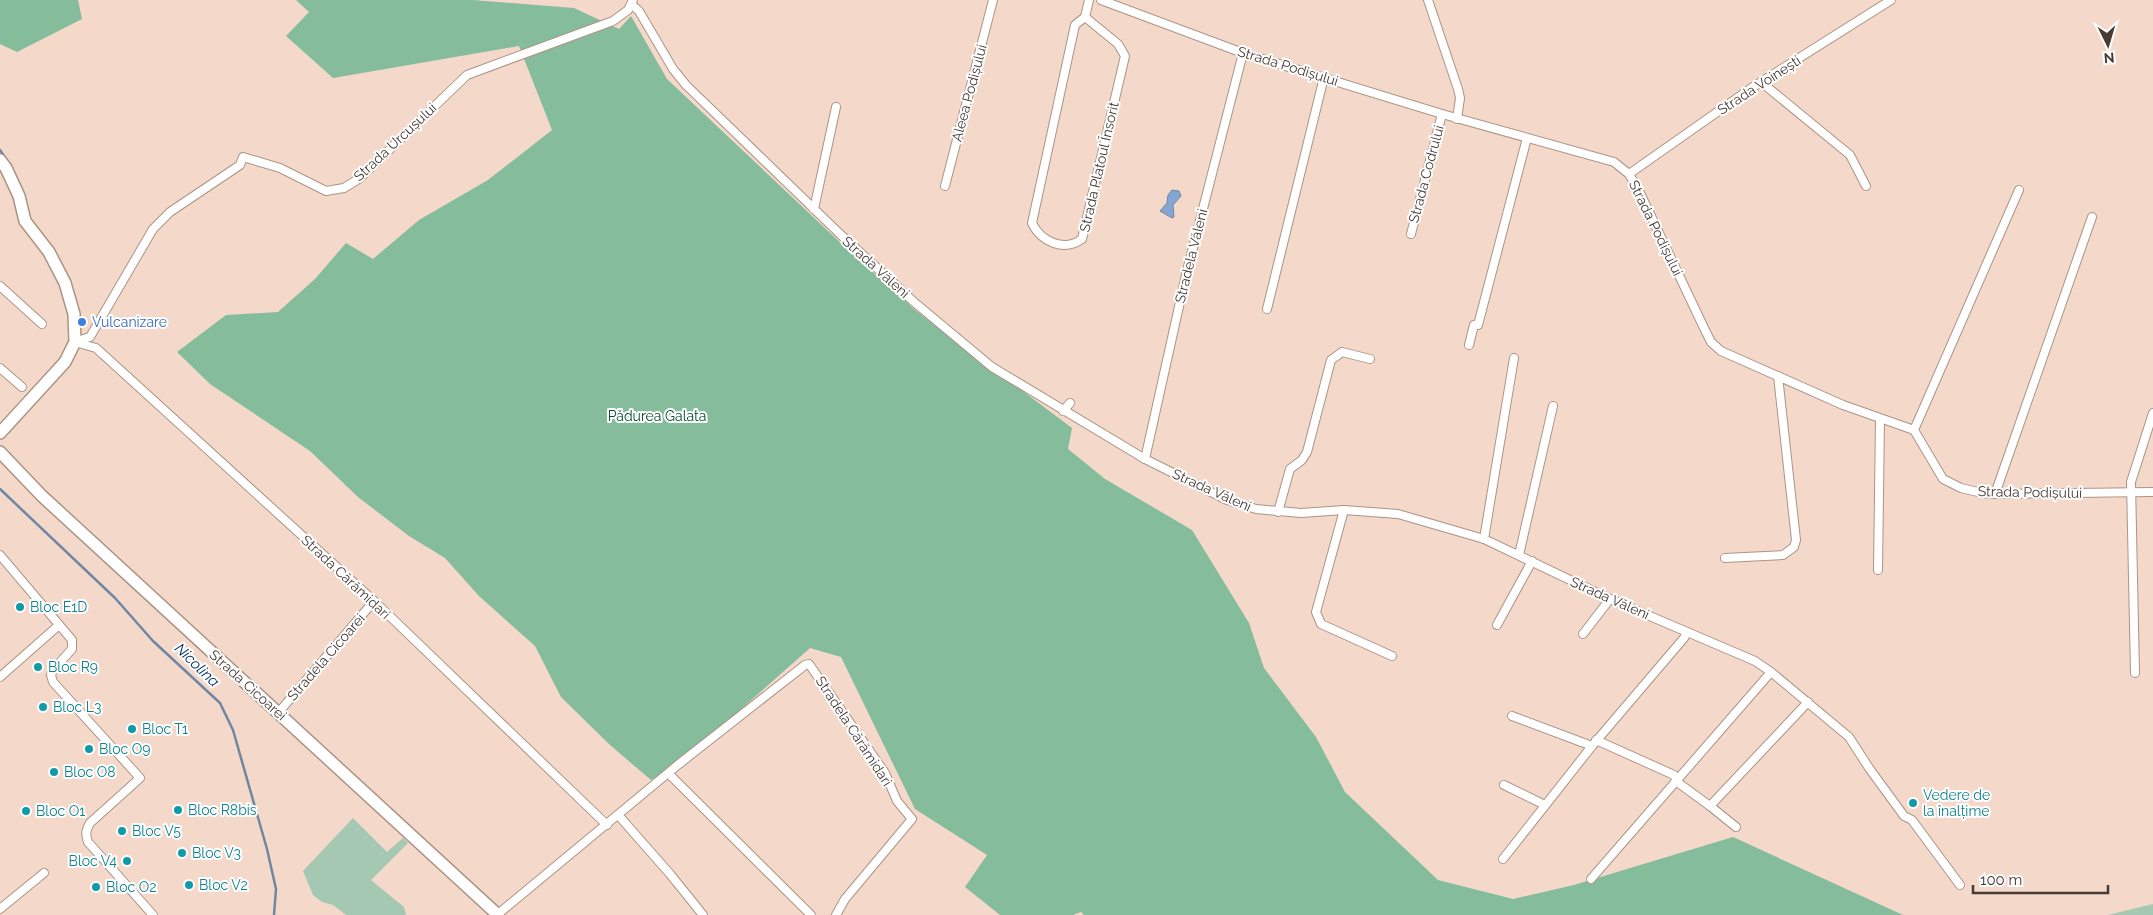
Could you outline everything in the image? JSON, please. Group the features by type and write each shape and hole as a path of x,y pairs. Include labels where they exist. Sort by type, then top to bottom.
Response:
{"street":[{"name":"Aleea Podișului","path":"945,186 993,0"},
{"path":"1085,17 1089,0"},
{"name":"Strada Podișului","path":"1101,0 1243,53 1442,114 1614,162 1629,174 1640,193 1711,342 1721,351 1778,376 1880,420 1914,430 1943,479 1961,488 1995,494 2153,492"},
{"path":"1428,0 1458,89 1460,98 1457,118"},
{"name":"Strada Voinești","path":"1629,174 1761,82 1891,0"},
{"name":"Strada Văleni","path":"632,2 673,69 686,85 814,209 914,302 992,367 1063,412 1145,459 1227,500 1256,509 1278,512 1344,510 1398,514 1484,539 1610,599 1755,661 1771,672 1849,737 1904,816 1912,820 1960,885"},
{"name":"Strada Urcușului","path":"75,342 90,337 154,229 170,212 240,165 243,157 280,168 326,191 344,188 360,178 467,76 590,32 612,21 632,2"},
{"name":"Strada Platoul Însorit","path":"1085,17 1118,44 1126,56 1082,239 1074,245 1066,245 1044,240 1036,232 1032,223 1075,25 1085,17"},
{"name":"Stradela Văleni","path":"1145,459 1186,275 1243,53"},
{"path":"1267,309 1324,78"},
{"path":"1761,82 1850,155 1866,186"},
{"path":"814,209 836,107"},
{"name":"Strada Codrului","path":"1411,234 1442,114"},
{"path":"1469,345 1474,325 1478,325 1527,138"},
{"path":"0,160 6,168 18,196 25,221 48,252 65,283 74,314 75,342 65,362 0,433"},
{"path":"1914,430 2019,190"},
{"path":"1995,494 2092,217"},
{"path":"0,286 42,324"},
{"name":"Strada Cărămidari","path":"75,342 96,348 374,601 607,825"},
{"path":"1278,512 1290,469 1302,460 1307,452 1332,360 1342,352 1370,359"},
{"path":"1484,539 1514,358"},
{"path":"0,368 22,387"},
{"path":"1725,558 1783,555 1794,547 1796,540 1778,376"},
{"path":"1063,412 1070,403"},
{"path":"1519,555 1553,406"},
{"path":"2135,674 2131,482 2153,413"},
{"path":"1878,570 1880,420"},
{"name":"Strada Cicoarei","path":"0,452 42,496 498,915"},
{"path":"1344,510 1316,612 1321,624 1392,656"},
{"path":"2,560 72,640 72,649 53,670 51,675 53,682 140,778 90,823 86,830 86,836 88,842 153,915"},
{"path":"1497,625 1532,561"},
{"path":"1583,634 1610,599"},
{"name":"Stradela Cicoarei","path":"278,713 374,601"},
{"path":"0,678 59,625"},
{"path":"1503,859 1594,743 1684,638 1687,632"},
{"name":"Stradela Cărămidari","path":"498,915 695,751 805,665 809,664 885,773 897,801 912,820 845,899 836,915"},
{"path":"1591,878 1771,672"},
{"path":"1710,806 1808,702"},
{"path":"1512,716 1594,743 1674,775 1676,779 1736,827"},
{"path":"669,774 811,915"},
{"path":"1504,785 1544,806"},
{"path":"619,816 703,915"},
{"path":"0,909 44,872"}],"green space":[{"path":"0,0 78,0 82,19 17,52 0,44"},
{"name":"Pădurea Galata","path":"296,0 473,0 574,8 619,29 631,16 667,79 845,247 915,310 1072,428 1068,449 1105,479 1192,530 1249,623 1264,668 1316,737 1345,792 1438,880 1513,899 1574,885 1733,837 1903,915 1084,915 1081,912 1073,915 1000,915 965,887 987,855 915,809 841,657 810,648 679,764 651,780 610,745 561,697 535,646 479,596 445,558 409,536 358,497 310,451 210,384 177,352 226,315 278,312 315,279 346,243 373,259 419,220 488,180 552,130 519,46 333,78 286,36 309,12"},
{"path":"353,818 387,852 403,838 408,843 371,880 404,907 406,915 346,915 333,905 322,902 313,895 303,871"},
{"path":"2153,904 2153,915 2108,915"}],"water":[{"path":"1172,190 1179,191 1181,196 1173,205 1174,217 1172,218 1160,211 1167,203 1168,195"}],"waterway":[{"path":"0,150 6,159"},
{"name":"Nicolina","path":"0,489 115,598 153,641 220,703 233,730 267,849 276,889 274,915"}],"place":[{"name":"Vulcanizare","path":"82,322"},
{"name":"Bloc E1D","path":"20,607"},
{"name":"Bloc R9","path":"38,667"},
{"name":"Bloc L3","path":"43,707"},
{"name":"Bloc T1","path":"132,729"},
{"name":"Bloc O9","path":"89,749"},
{"name":"Bloc O8","path":"54,772"},
{"name":"Vedere de la înalțime","path":"1913,803"},
{"name":"Bloc R8bis","path":"178,810"},
{"name":"Bloc O1","path":"26,811"},
{"name":"Bloc V5","path":"122,831"},
{"name":"Bloc V3","path":"182,853"},
{"name":"Bloc V4","path":"127,861"},
{"name":"Bloc V2","path":"189,885"},
{"name":"Bloc O2","path":"96,887"}]}
